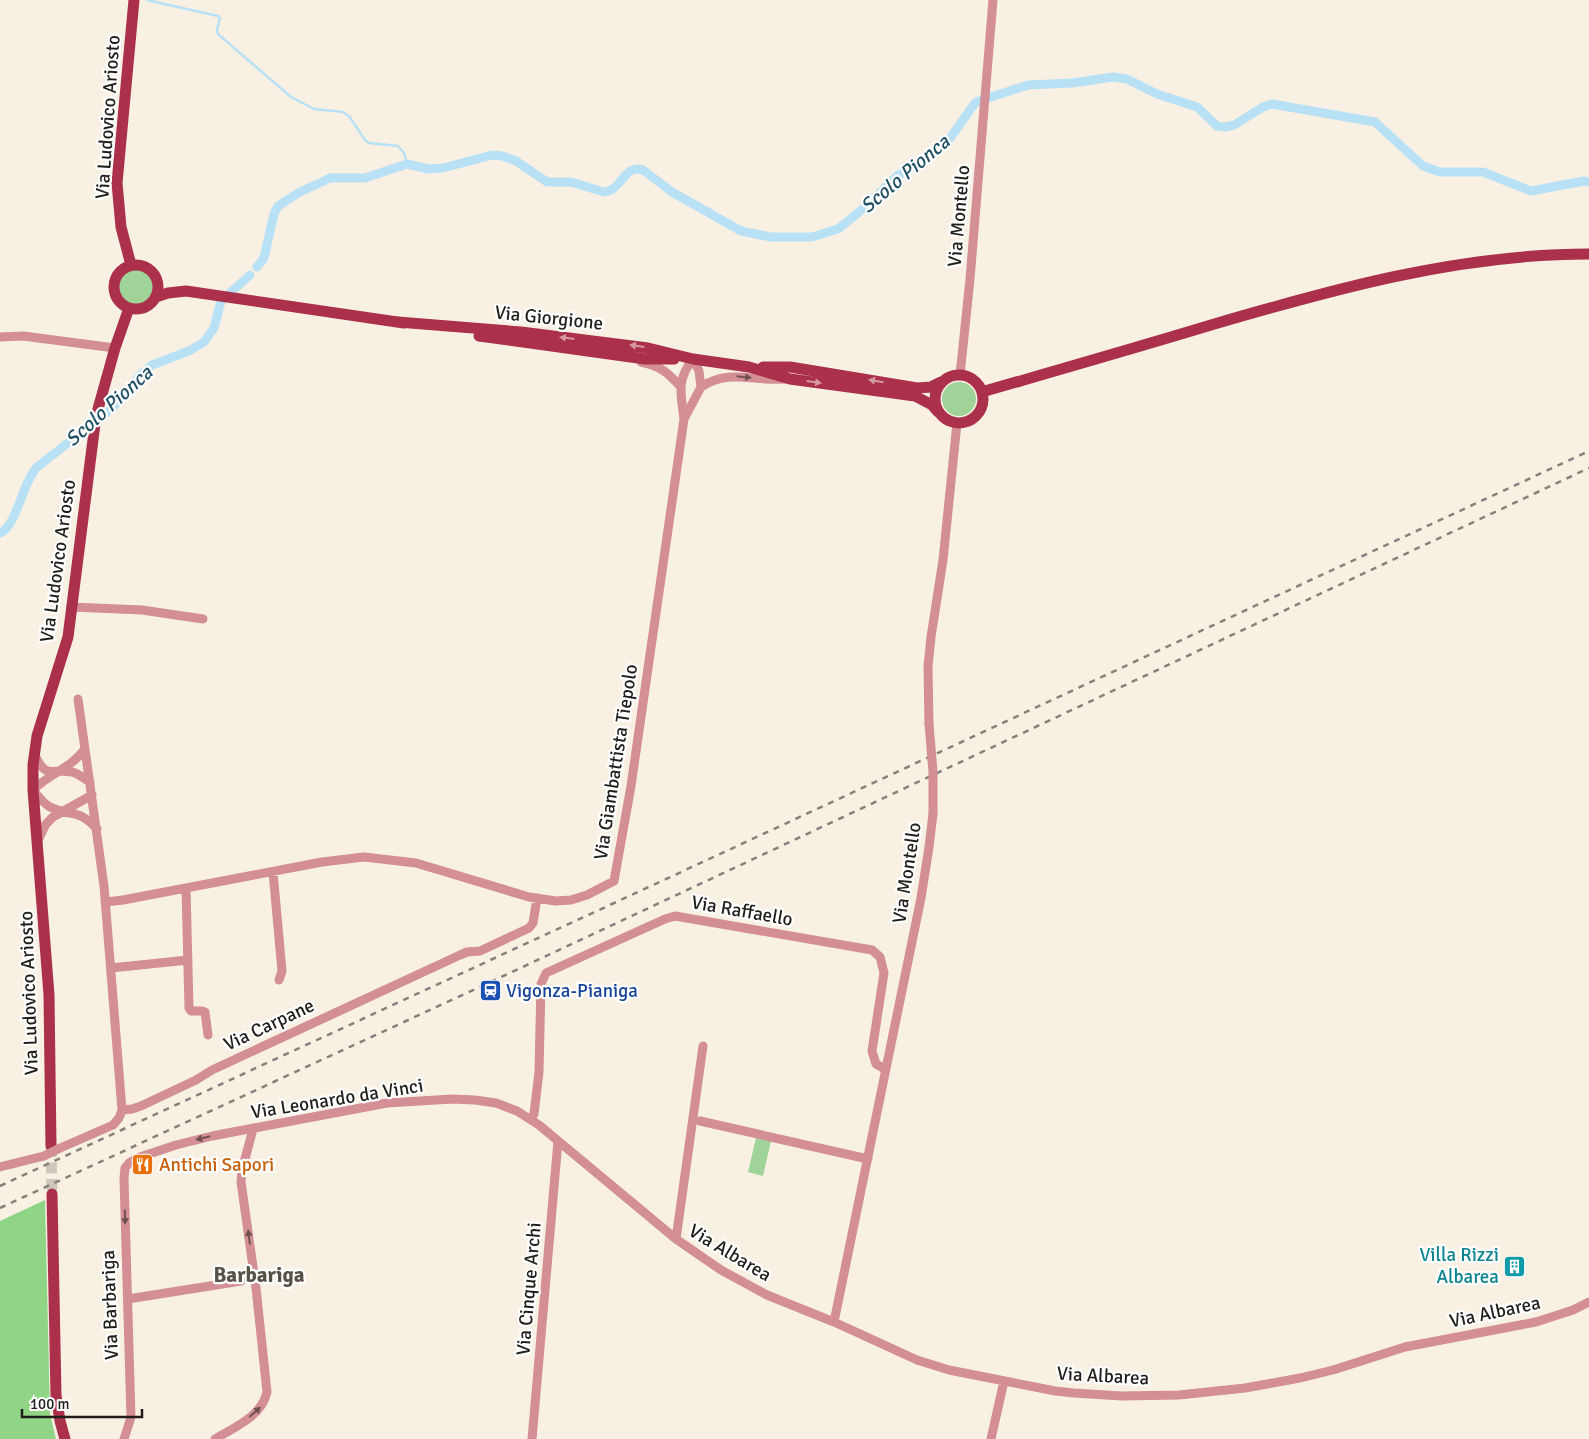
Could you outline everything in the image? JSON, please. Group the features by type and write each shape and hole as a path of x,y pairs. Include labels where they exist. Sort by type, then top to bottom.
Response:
{"main road":[{"name":"Via Ludovico Ariosto","path":"131,265 121,227 117,183 134,0"},
{"path":"982,392 1269,308 1397,275 1530,256 1589,254"},
{"path":"138,264 145,266 156,276 159,290 151,303 144,308 129,308 118,299 114,286 119,272 131,265 138,264"},
{"name":"Via Giorgione","path":"156,276 186,291 398,322 457,333 645,359 694,359"},
{"name":"Via Giorgione","path":"156,297 168,293 186,291"},
{"name":"Via Ludovico Ariosto","path":"52,1150 49,995 33,790 35,755 37,736 68,637 96,416 115,348 129,308"},
{"name":"Via Giorgione","path":"398,322 521,332 648,348 694,359 749,367 790,379 915,396 932,405 938,412"},
{"name":"Via Giorgione","path":"749,367 790,367 917,388 941,382"},
{"path":"960,374 974,380 982,392 983,402 976,416 967,422 957,423 948,421 938,412 934,399 936,390 941,382 952,375 960,374"},
{"path":"52,1194 56,1395 65,1439"}],"street":[{"name":"Via Montello","path":"960,374 993,0"},
{"path":"0,337 23,336 115,348"},
{"name":"Via Giorgione","path":"508,340 537,348 645,363 659,367 681,387"},
{"path":"694,359 699,371 701,387 710,381 726,376 772,380 790,379"},
{"name":"Via Giambattista Tiepolo","path":"106,902 345,859 380,858 416,863 537,898 556,901 571,900 587,895 614,881 631,786 684,419 681,387 682,375 694,359"},
{"name":"Via Giambattista Tiepolo","path":"684,419 701,387"},
{"name":"Via Montello","path":"834,1322 922,889 933,814 928,667 943,560 957,423"},
{"path":"71,607 142,610 203,619"},
{"path":"0,1167 52,1150 113,1125 119,1118 122,1110 106,902 78,699"},
{"path":"85,749 77,760 42,781 33,790 48,806 79,814 89,820 97,829"},
{"path":"35,755 44,771 56,773 70,772 90,782"},
{"path":"38,840 46,824 53,817 92,794"},
{"path":"273,872 282,972 278,980"},
{"path":"186,888 189,1009 191,1011 206,1012 208,1035"},
{"name":"Via Carpane","path":"122,1110 141,1106 196,1080 212,1070 460,955 480,951 529,928 533,923 537,898"},
{"name":"Via Raffaello","path":"531,1119 534,1114 539,1072 541,984 546,973 639,930 675,916 872,950 880,957 884,973 872,1052 876,1064 885,1069"},
{"path":"111,968 188,960"},
{"path":"676,1239 703,1046"},
{"name":"Via Leonardo da Vinci","path":"125,1168 129,1163 140,1157 176,1145 251,1129 387,1103 444,1099 475,1100 496,1103 531,1119 645,1213"},
{"path":"700,1121 868,1159"},
{"path":"215,1439 257,1412 264,1402 267,1392 256,1288 240,1182 252,1133 251,1129"},
{"name":"Via Cinque Archi","path":"532,1439 558,1141"},
{"name":"Via Barbariga","path":"124,1439 131,1417 125,1168"},
{"name":"Via Albarea","path":"645,1213 676,1239 740,1281 916,1360 949,1370 1055,1390 1122,1396 1179,1395 1245,1388 1314,1375 1413,1345 1536,1322 1573,1310 1589,1302"},
{"path":"128,1299 241,1281"},
{"path":"991,1439 1004,1381"}],"green space":[{"path":"136,268 148,274 154,286 148,298 136,304 124,298 118,286 124,274"},
{"path":"959,382 966,383 971,387 975,392 975,406 971,411 966,415 959,416 952,415 947,411 943,406 942,399 943,392 947,387 952,383"},
{"path":"756,1138 771,1141 763,1176 748,1172"},
{"path":"45,1200 50,1414 56,1439 0,1439 0,1221"}],"waterway":[{"path":"147,0 218,16 220,18 218,34 291,97 314,109 343,112 349,116 369,143 398,146 404,153 407,164"},
{"name":"Scolo Pionca","path":"257,267 264,258 274,214 278,206 298,193 330,178 365,178 407,164 429,169 443,168 492,155 516,161 547,182 571,182 604,192 615,187 631,170 643,170 672,192 741,231 771,237 812,237 838,229 864,208 897,176 932,156 948,141 975,103 1028,85 1072,83 1113,77 1127,79 1157,94 1197,107 1217,126 1234,125 1263,107 1272,104 1375,122 1423,166 1440,172 1483,172 1531,191 1584,181 1589,182"},
{"name":"Scolo Pionca","path":"0,533 5,530 13,518 36,468 106,413 126,395 139,376 152,365 189,351 204,342 214,328 221,301 250,275"}],"tunnel":[{"path":"51,1146 52,1194"}],"railway":[{"path":"0,1186 1589,451"},
{"path":"0,1208 482,986 1589,468"}],"place":[{"name":"Vigonza-Pianiga","path":"490,991"},
{"name":"Antichi Sapori","path":"143,1165"},
{"name":"Villa Rizzi Albarea","path":"1515,1266"}],"district":[{"name":"Barbariga","path":"259,1275"}]}
